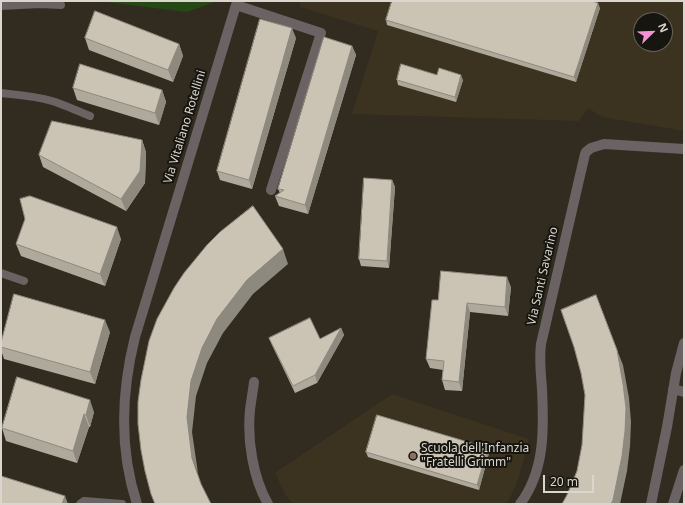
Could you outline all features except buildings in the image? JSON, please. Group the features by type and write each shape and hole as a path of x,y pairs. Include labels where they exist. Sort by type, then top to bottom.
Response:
{"street":[{"name":"Via Vitaliano Rotellini","path":"137,504 128,471 124,438 126,382 130,360 135,337 236,5 321,33 271,190"},
{"name":"Via Santi Savarino","path":"520,504 532,486 539,463 543,429 540,362 541,344 585,154 591,148 604,144 684,149"},
{"path":"651,504 678,364 684,343"},
{"path":"254,382 249,430 251,451 256,474 268,504"},
{"path":"673,389 684,392"},
{"path":"673,504 684,470"}],"lane":[{"path":"1,6 40,4 61,5"},
{"path":"1,93 29,96 51,101 70,107 90,116"},
{"path":"1,273 24,281"},
{"path":"80,504 84,501 122,504"}],"shaded area":[{"path":"300,1 684,1 684,131 602,117 588,108 579,121 352,114 378,31 300,7"},
{"name":"Scuola dell'Infanzia \"Fratelli Grimm\"","path":"392,394 529,439 518,480 509,500 505,504 293,504 286,496 275,473"}],"green space":[{"path":"97,1 217,1 187,12"}],"place":[{"name":"Scuola dell'Infanzia \"Fratelli Grimm\"","path":"413,456"}]}
